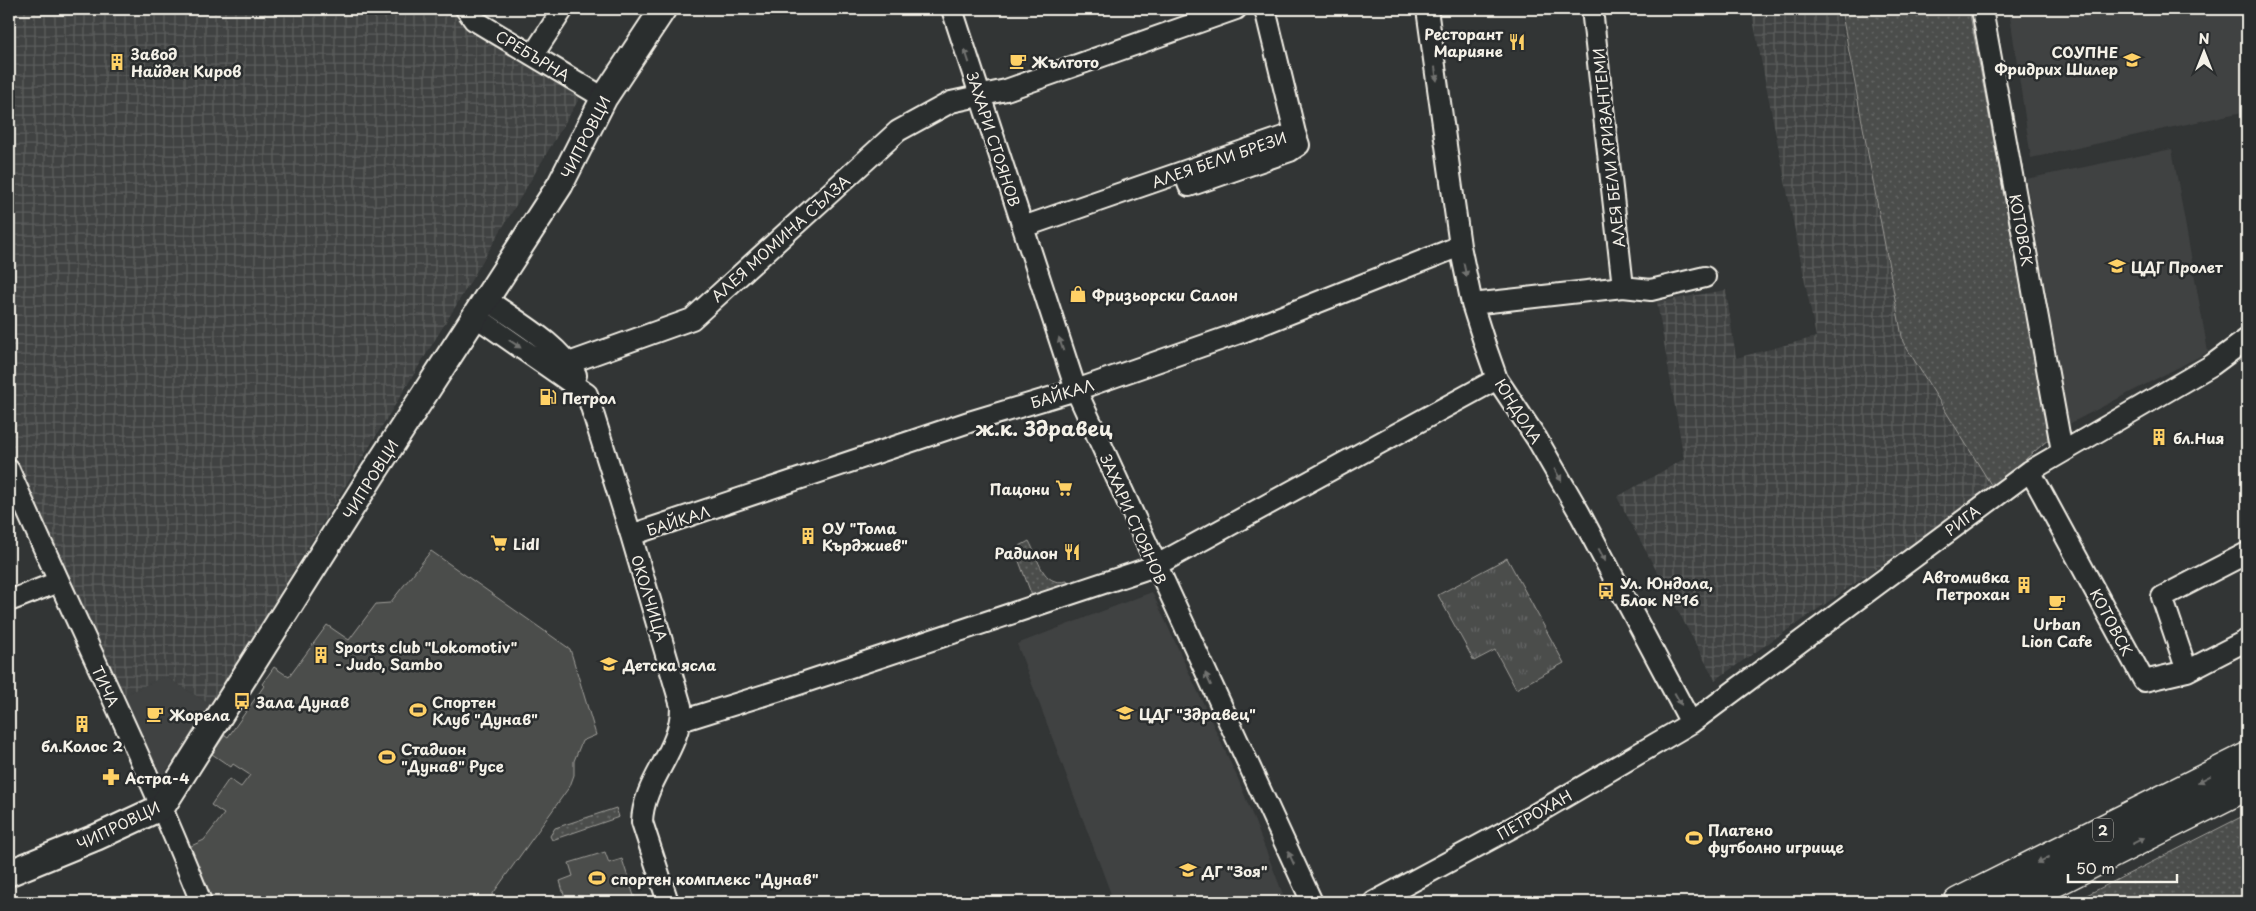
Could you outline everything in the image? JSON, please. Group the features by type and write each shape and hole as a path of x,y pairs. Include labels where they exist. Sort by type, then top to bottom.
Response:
{"highway":[{"name":"2","path":"1958,902 2247,757"},
{"name":"2","path":"2016,902 2247,786"}],"main road":[{"name":"ЧИПРОВЦИ","path":"9,873 97,837 162,807 372,475 560,185 604,98 664,9"}],"street":[{"path":"533,55 563,9"},
{"name":"ЗАХАРИ СТОЯНОВ","path":"952,9 1076,390 1155,566 1312,902"},
{"path":"980,97 1006,90 1236,9"},
{"name":"АЛЕЯ БЕЛИ БРЕЗИ","path":"1023,227 1295,133 1264,9"},
{"name":"ЮНДОЛА","path":"1428,9 1460,246 1472,304 1497,379 1537,439 1579,512 1691,723"},
{"name":"АЛЕЯ БЕЛИ ХРИЗАНТЕМИ","path":"1592,9 1624,287"},
{"name":"КОТОВСК","path":"1982,9 2062,451"},
{"name":"СРЕБЪРНА","path":"474,13 533,55 604,98"},
{"name":"АЛЕЯ МОМИНА СЪЛЗА","path":"569,363 692,319 898,131 951,102 980,97"},
{"name":"БАЙКАЛ","path":"631,535 969,422 1076,390 1245,330 1460,246"},
{"path":"1472,304 1624,287 1651,290 1706,277"},
{"path":"481,307 524,326 569,363"},
{"path":"481,307 587,394"},
{"name":"РИГА","path":"1691,723 2030,471 2212,365 2247,339"},
{"name":"ОКОЛЧИЦА","path":"569,363 587,394 631,535 675,683 680,706 681,721 677,736 654,781 642,812 642,822 668,902"},
{"path":"681,721 787,688 1155,566 1497,379"},
{"name":"ТИЧА","path":"9,470 58,582 162,807 201,902"},
{"name":"КОТОВСК","path":"2030,471 2144,680 2187,671"},
{"path":"2247,553 2162,597 2187,671 2247,640"},
{"path":"9,601 58,582"},
{"name":"ПЕТРОХАН","path":"1374,902 1515,826 1691,723"}],"shaded area":[{"path":"9,9 456,9 582,94 460,299 211,705 165,676 120,697 9,455"},
{"path":"1751,9 1839,9 1903,342 1993,488 1715,680 1617,497 1684,459 1657,302 1726,290 1736,358 1816,337"},
{"name":"СОУПНЕ Фридрих Шилер","path":"2009,9 2247,9 2247,111 2031,158"},
{"name":"ЦДГ Пролет","path":"2172,149 2208,352 2069,424 2026,179"},
{"name":"ЦДГ \"Здравец\"","path":"1152,592 1239,781 1286,902 1114,902 1017,644"},
{"path":"165,676 211,705 158,783 120,697"}],"green space":[{"path":"1841,9 1969,9 2050,438 1993,488 1903,342"},
{"path":"1029,541 1042,570 1047,576 1059,582 1067,581 1071,591 1035,604 1016,553 1018,547"},
{"name":"Спортен Клуб \"Дунав\"","path":"431,551 570,649 596,735 582,741 574,761 574,775 570,786 487,902 213,902 189,847 204,840 224,814 211,805 229,779 241,787 250,775 233,764 231,767 212,754 225,735 228,737 264,686 262,684 274,667 289,677 327,625 349,640 376,604 390,603"},
{"path":"1507,558 1564,663 1516,689 1495,650 1474,661 1438,595"},
{"path":"616,808 619,817 552,840 550,836 555,828"},
{"path":"2247,814 2247,902 2073,902"},
{"name":"спортен комплекс \"Дунав\"","path":"605,852 609,863 622,859 636,902 566,902 560,881 573,876 569,863"}],"place":[{"name":"Ресторант Марияне","path":"1517,42"},
{"name":"СОУПНЕ Фридрих Шилер","path":"2132,60"},
{"name":"Жълтото","path":"1018,61"},
{"name":"Завод Найден Киров","path":"117,62"},
{"name":"ЦДГ Пролет","path":"2117,266"},
{"name":"Фризьорски Салон","path":"1078,294"},
{"name":"Петрол","path":"548,397"},
{"name":"бл.Ния","path":"2159,437"},
{"name":"Пацони","path":"1064,488"},
{"name":"ОУ \"Тома Кърджиев\"","path":"808,536"},
{"name":"Lidl","path":"499,543"},
{"name":"Радилон","path":"1072,552"},
{"name":"Автомивка Петрохан","path":"2024,585"},
{"name":"Ул. Юндола, Блок №16","path":"1606,591"},
{"name":"Urban Lion Cafe","path":"2057,602"},
{"name":"Sports club \"Lokomotiv\" - Judo, Sambo","path":"321,655"},
{"name":"Детска ясла","path":"609,664"},
{"name":"Зала Дунав","path":"242,701"},
{"name":"Спортен Клуб \"Дунав\"","path":"418,710"},
{"name":"ЦДГ \"Здравец\"","path":"1125,713"},
{"name":"Жорела","path":"155,714"},
{"name":"бл.Колос 2","path":"82,724"},
{"name":"Стадион \"Дунав\" Русе","path":"387,757"},
{"name":"Астра-4","path":"111,777"},
{"name":"Платено футболно игрище","path":"1694,838"},
{"name":"ДГ \"Зоя\"","path":"1188,870"},
{"name":"спортен комплекс \"Дунав\"","path":"597,878"}],"district":[{"name":"ж.к. Здравец","path":"1044,428"}]}
